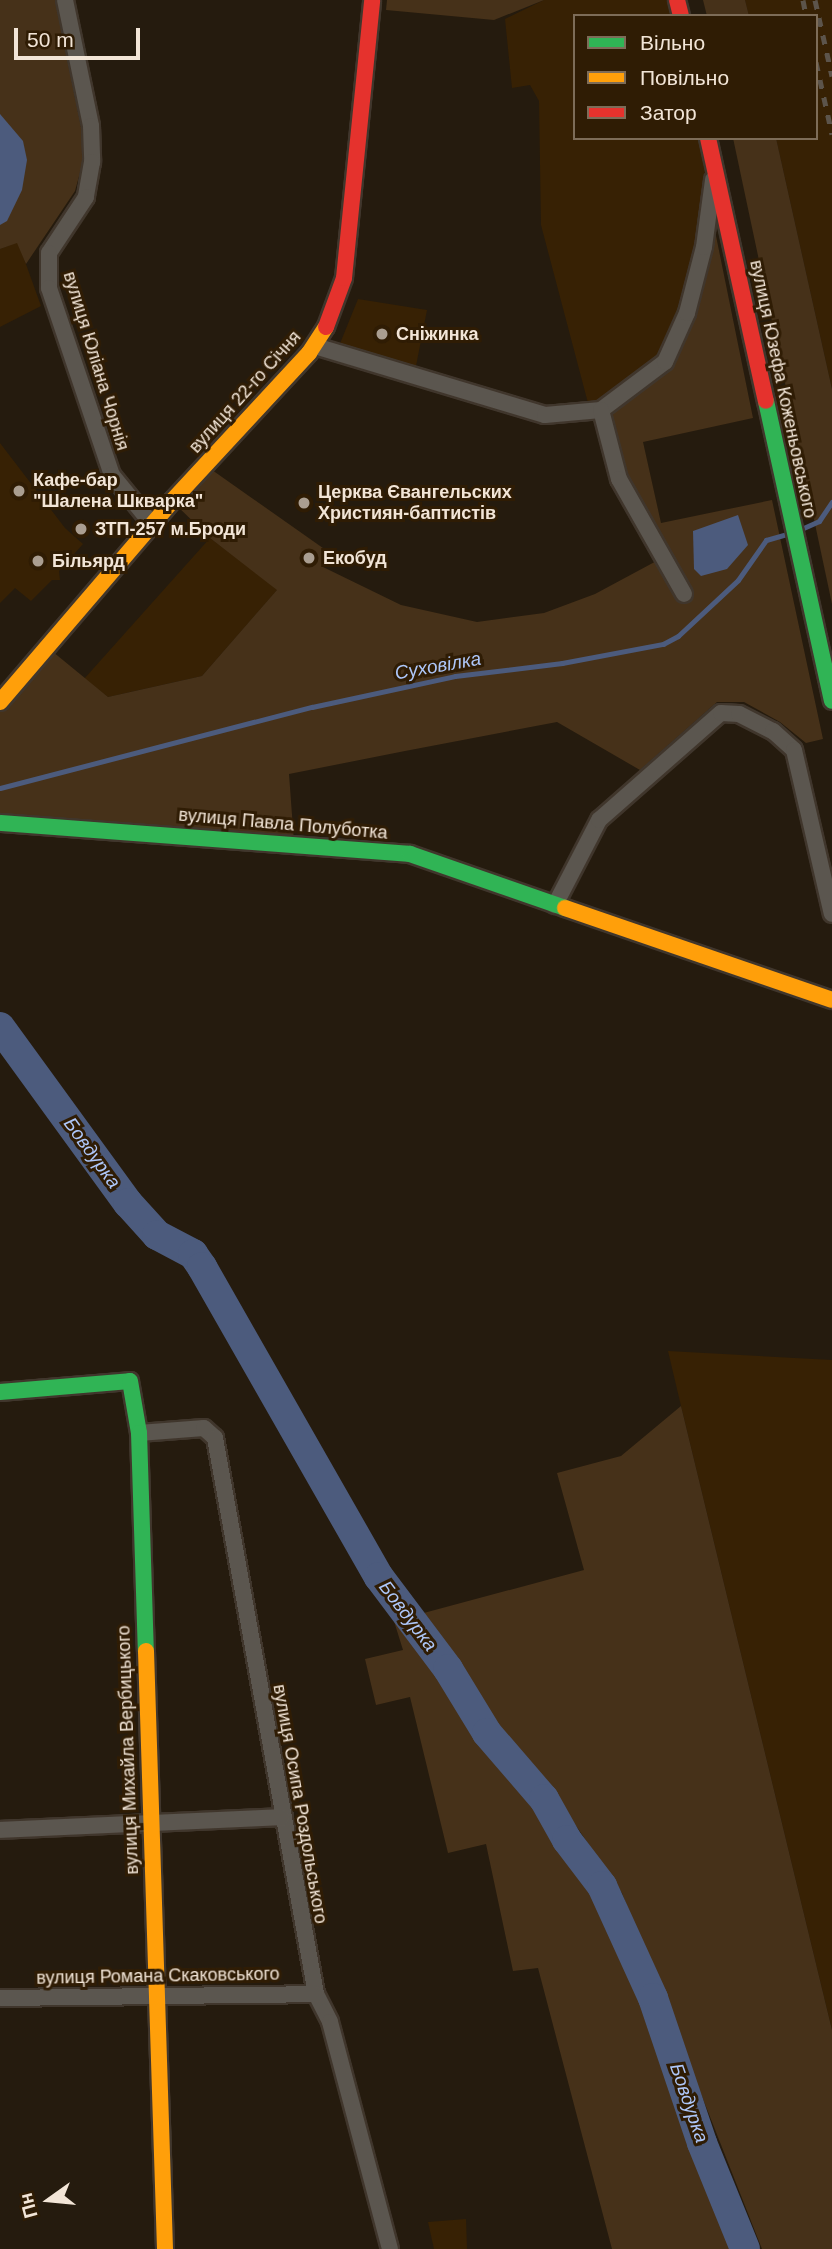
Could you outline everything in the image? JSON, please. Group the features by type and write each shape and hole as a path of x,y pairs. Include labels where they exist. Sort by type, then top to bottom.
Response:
{"street":[{"name":"вулиця Юліана Чорнія","path":"65,0 91,126 92,162 86,197 52,246 46,262 49,288 112,475 152,524"},
{"name":"вулиця 22-го Січня","path":"0,702 152,524 315,346 340,304 372,0"},
{"name":"вулиця Юзефа Коженьовського","path":"708,140 832,701"},
{"name":"вулиця Юзефа Коженьовського","path":"601,410 665,362 687,313 704,247 714,167"},
{"path":"315,346 545,415 601,410 620,479 684,594"},
{"path":"555,905 599,820 721,713 739,713 773,731 794,750 832,914"},
{"name":"вулиця Павла Полуботка","path":"0,823 294,842 410,854 832,1000"},
{"name":"вулиця Михайла Вербицького","path":"0,1392 130,1381 139,1433 154,1995 165,2249"},
{"name":"вулиця Осипа Роздольського","path":"139,1433 204,1429 215,1438 316,1994 330,2022 390,2249"},
{"path":"0,1830 282,1817"},
{"name":"вулиця Романа Скаковського","path":"0,1998 316,1994"}],"shaded area":[{"path":"0,0 55,0 81,127 84,158 75,191 26,264 17,243 0,249"},
{"path":"387,0 544,0 494,20 386,10"},
{"path":"544,0 671,0 674,14 573,14 573,140 701,140 706,163 696,244 678,309 659,355 597,403 588,403 541,225 539,101 530,85 512,88 505,19"},
{"path":"703,0 745,0 748,14 706,14"},
{"path":"745,0 832,0 832,389 776,140 818,140 818,14 748,14"},
{"path":"733,140 776,140 832,389 832,604"},
{"path":"713,221 753,418 643,442 661,523 772,500 823,739 806,743 780,722 744,702 717,702 640,770 557,722 405,751 289,774 294,842 0,823 0,702 47,647 108,697 202,676 277,590 210,538 172,501 205,465 330,553 323,567 401,605 477,622 544,613 595,594 662,558 648,535 602,414 667,366"},
{"path":"18,242 41,306 0,327 0,249"},
{"path":"358,299 427,310 416,366 339,346"},
{"name":"Кафе-бар \"Шалена Шкварка\"","path":"0,443 65,528 83,544 59,571 60,580 52,580 31,601 15,588 0,603"},
{"path":"210,538 278,589 202,676 108,697 84,679"},
{"path":"0,1019 132,1200 160,1230 196,1250 206,1264 245,1339 283,1391 338,1502 479,1708 540,1778 618,1896 650,1965 758,2249 612,2249 538,1968 513,1971 486,1844 448,1853 410,1697 376,1705 365,1659 403,1650 388,1602 325,1509 272,1398 226,1329 198,1271 189,1260 154,1239 112,1193 0,1034"},
{"path":"668,1351 832,1360 832,2030 681,1406"},
{"path":"681,1406 832,2030 832,2249 762,2249 622,1893 542,1776 481,1708 420,1614 584,1570 557,1473 621,1456"},
{"path":"466,2219 467,2249 434,2249 428,2222"}],"water":[{"path":"0,114 23,141 27,160 22,190 7,221 0,225"},
{"path":"738,515 748,545 727,569 701,576 694,569 693,531"}],"waterway":[{"name":"Суховілка","path":"799,530 819,521 832,502"},
{"name":"Суховілка","path":"0,788 312,707 455,676 562,663 663,644 678,636 738,580 766,540 790,533"},
{"name":"Бовдурка","path":"0,1027 128,1203 157,1235 193,1254 379,1577 448,1669 487,1733 544,1799 567,1840 602,1886 653,1998 702,2143 745,2249"}],"railway":[{"path":"803,0 806,14"},
{"path":"815,0 832,76"},
{"path":"818,71 832,134"}],"traffic: fast":[{"path":"766,401 832,701"},
{"path":"0,823 410,854 565,908"},
{"path":"0,1392 130,1381 139,1433 146,1651"}],"traffic: slow":[{"path":"0,702 172,501 309,353 326,327"},
{"path":"565,908 832,1000"},
{"path":"146,1651 165,2249"}],"traffic: jam":[{"path":"326,327 344,278 372,0"},
{"path":"677,0 680,14"},
{"path":"708,140 766,401"}],"place":[{"name":"Сніжинка","path":"382,334"},
{"name":"Кафе-бар \"Шалена Шкварка\"","path":"19,491"},
{"name":"Церква Євангельских Християн-баптистів","path":"304,503"},
{"name":"ЗТП-257 м.Броди","path":"81,529"},
{"name":"Екобуд","path":"309,558"},
{"name":"Більярд","path":"38,561"}]}
